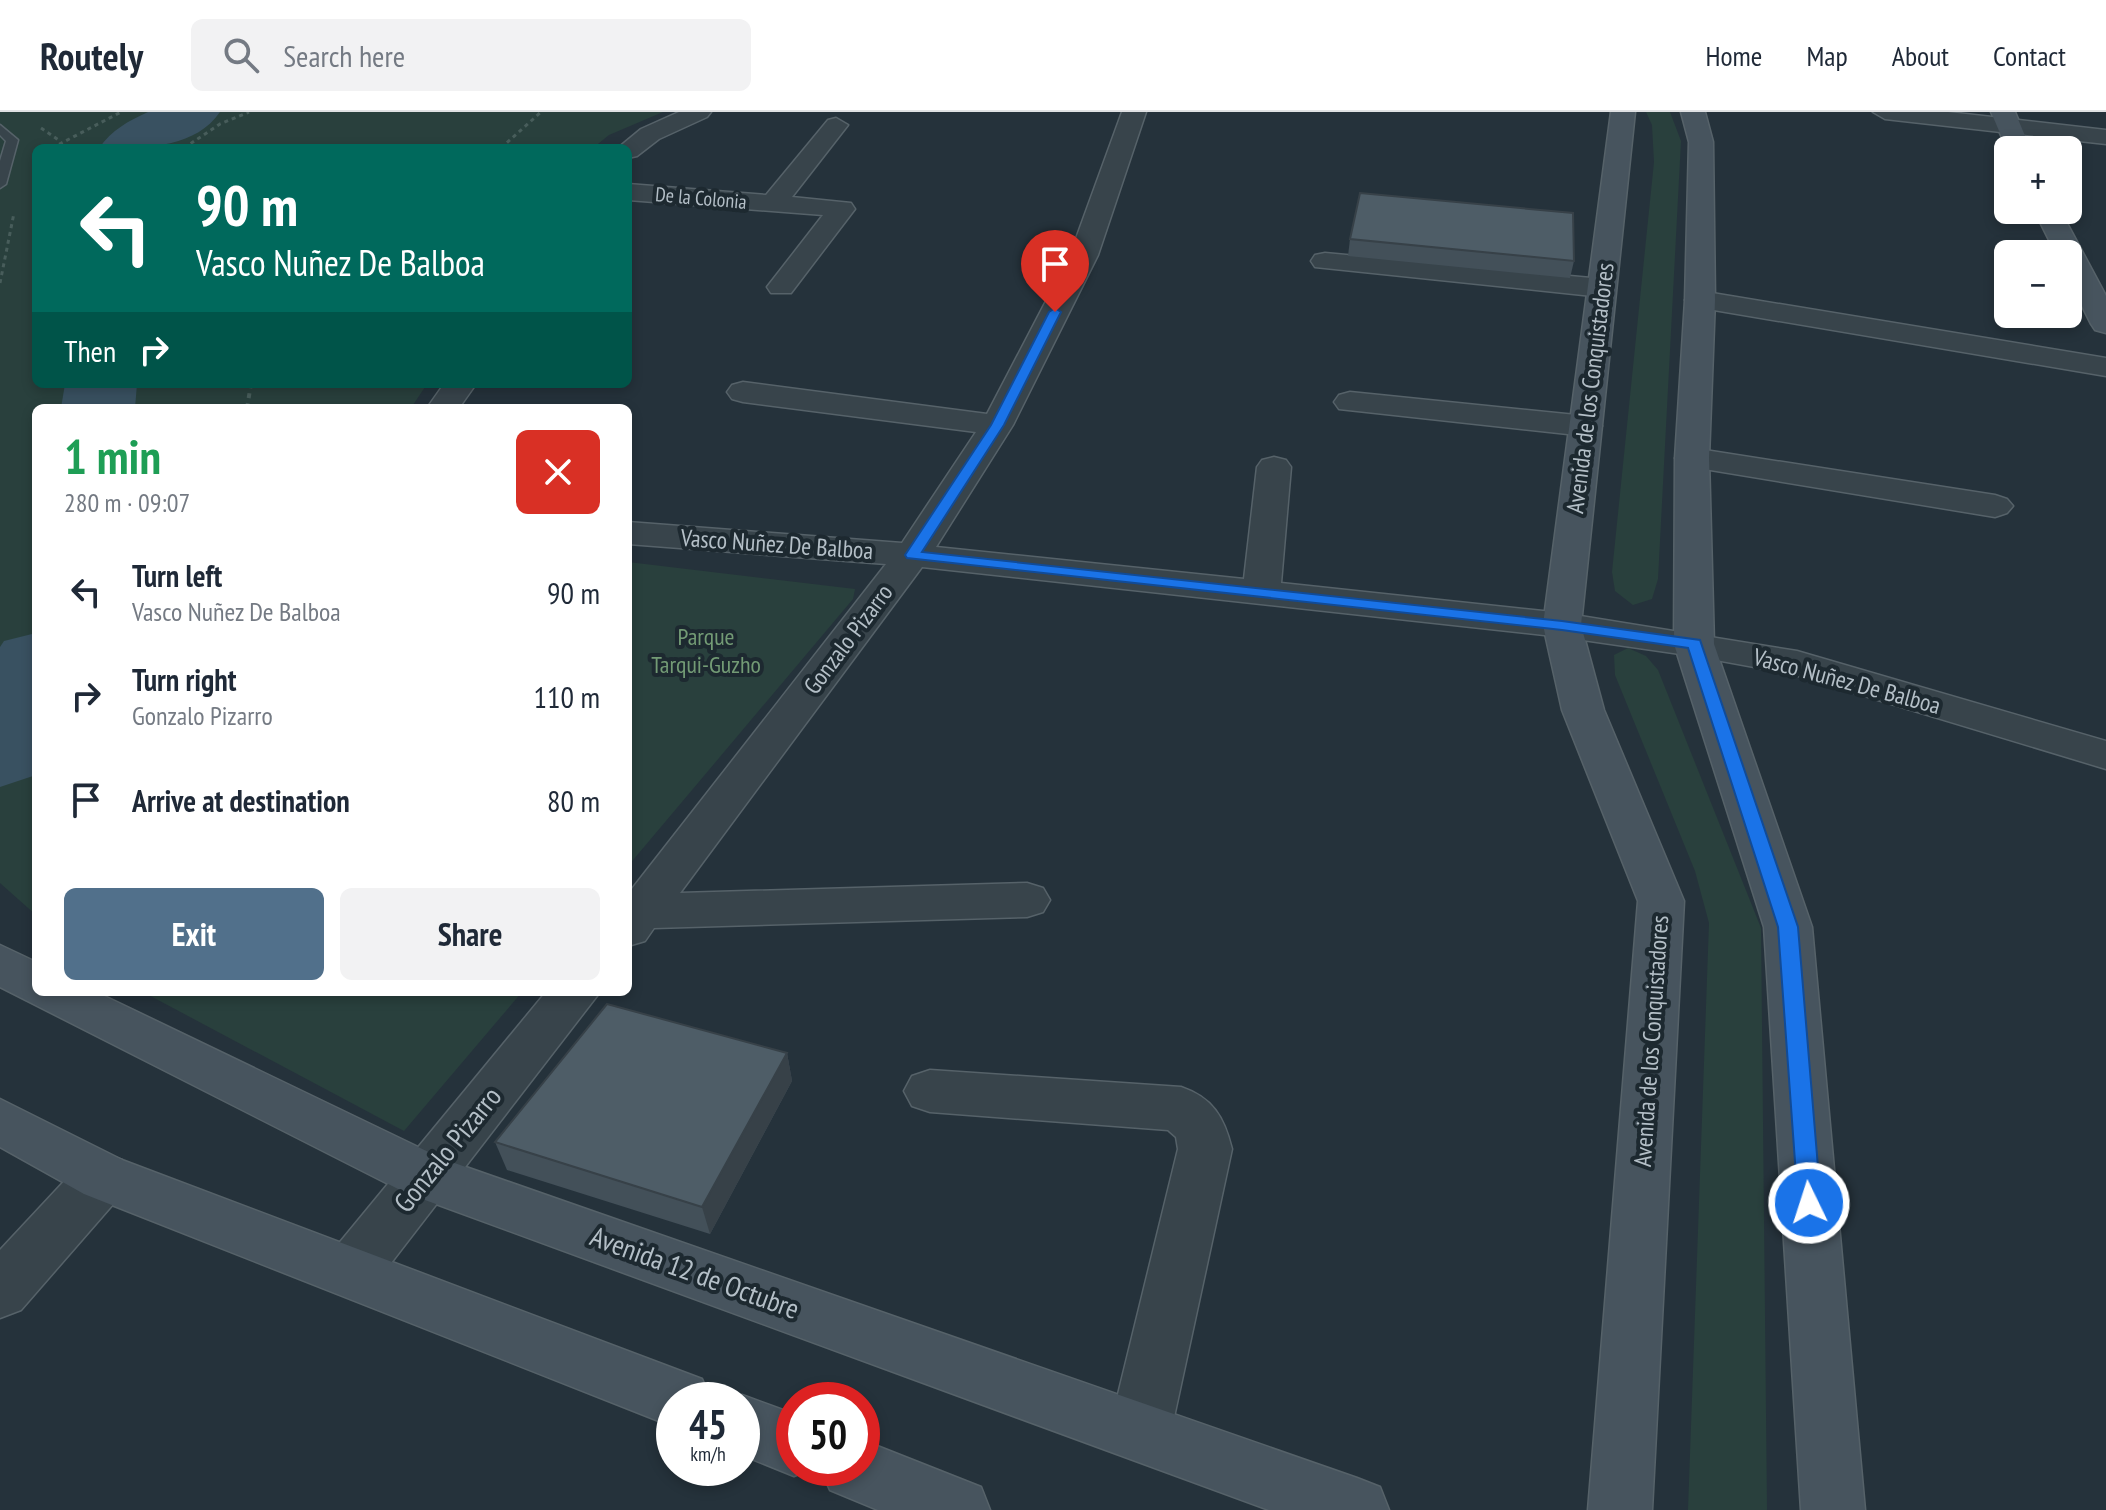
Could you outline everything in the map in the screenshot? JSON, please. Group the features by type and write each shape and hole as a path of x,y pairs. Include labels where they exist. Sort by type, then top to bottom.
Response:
{"main road":[{"name":"Avenida de los Conquistadores","path":"1620,1510 1661,901 1583,710 1562,625 1623,112"},
{"path":"1693,112 1701,142 1700,300 1692,458 1694,644 1788,927 1833,1510"},
{"path":"2054,224 2106,324"},
{"name":"Avenida 12 de Octubre","path":"60,996 425,1176 1357,1510"},
{"path":"0,1121 103,1177 656,1391"},
{"path":"880,1479 958,1510"}],"street":[{"path":"632,148 650,134 699,112"},
{"name":"Gonzalo Pizarro","path":"635,920 912,555 997,425 1084,255 1134,112"},
{"path":"1885,112 2006,119 2106,137"},
{"name":"De la Colonia","path":"773,204 836,125"},
{"name":"De la Colonia","path":"632,192 842,209 781,287"},
{"path":"1325,261 1602,288"},
{"path":"1700,300 2106,367"},
{"path":"743,392 997,425"},
{"path":"1350,402 1586,426"},
{"path":"1692,458 1995,506"},
{"path":"1261,593 1274,467"},
{"name":"Vasco Nuñez De Balboa","path":"632,533 912,555 1562,625 1694,644 1797,663 2106,755"},
{"path":"635,920 1027,900"},
{"name":"Gonzalo Pizarro","path":"351,1271 572,996"},
{"path":"930,1091 1181,1109 1200,1127 1205,1149 1140,1431"},
{"path":"0,1291 103,1177"}],"lane":[{"path":"0,129 12,140 0,184"}],"path":[{"path":"60,144 121,112"},
{"path":"190,144 220,124 249,112"},
{"path":"505,144 541,112"},
{"path":"0,283 15,206"}],"green space":[{"path":"0,112 663,112 609,135 598,144 32,144 32,388 424,388 414,404 32,404 32,911 0,883"},
{"path":"1646,112 1670,112 1681,141 1658,579 1652,599 1633,605 1615,591 1612,572 1654,162 1652,125"},
{"name":"Parque Tarqui-Guzho","path":"632,562 855,589 853,599 632,861"},
{"path":"1628,648 1646,656 1658,670 1761,928 1767,1510 1688,1510 1709,923 1695,871 1615,675 1614,655"},
{"path":"151,996 519,996 404,1131"}],"building":[{"path":"1360,193 1573,213 1574,261 1350,239"},
{"path":"607,1004 787,1053 702,1207 495,1142"}],"waterway":[{"path":"132,144 146,133 193,112"},
{"path":"98,404 100,388"},
{"path":"0,755 32,671"}],"route":[{"path":"1055,312 997,425 912,555 1562,625 1694,644 1788,927 1809,1203"}]}
